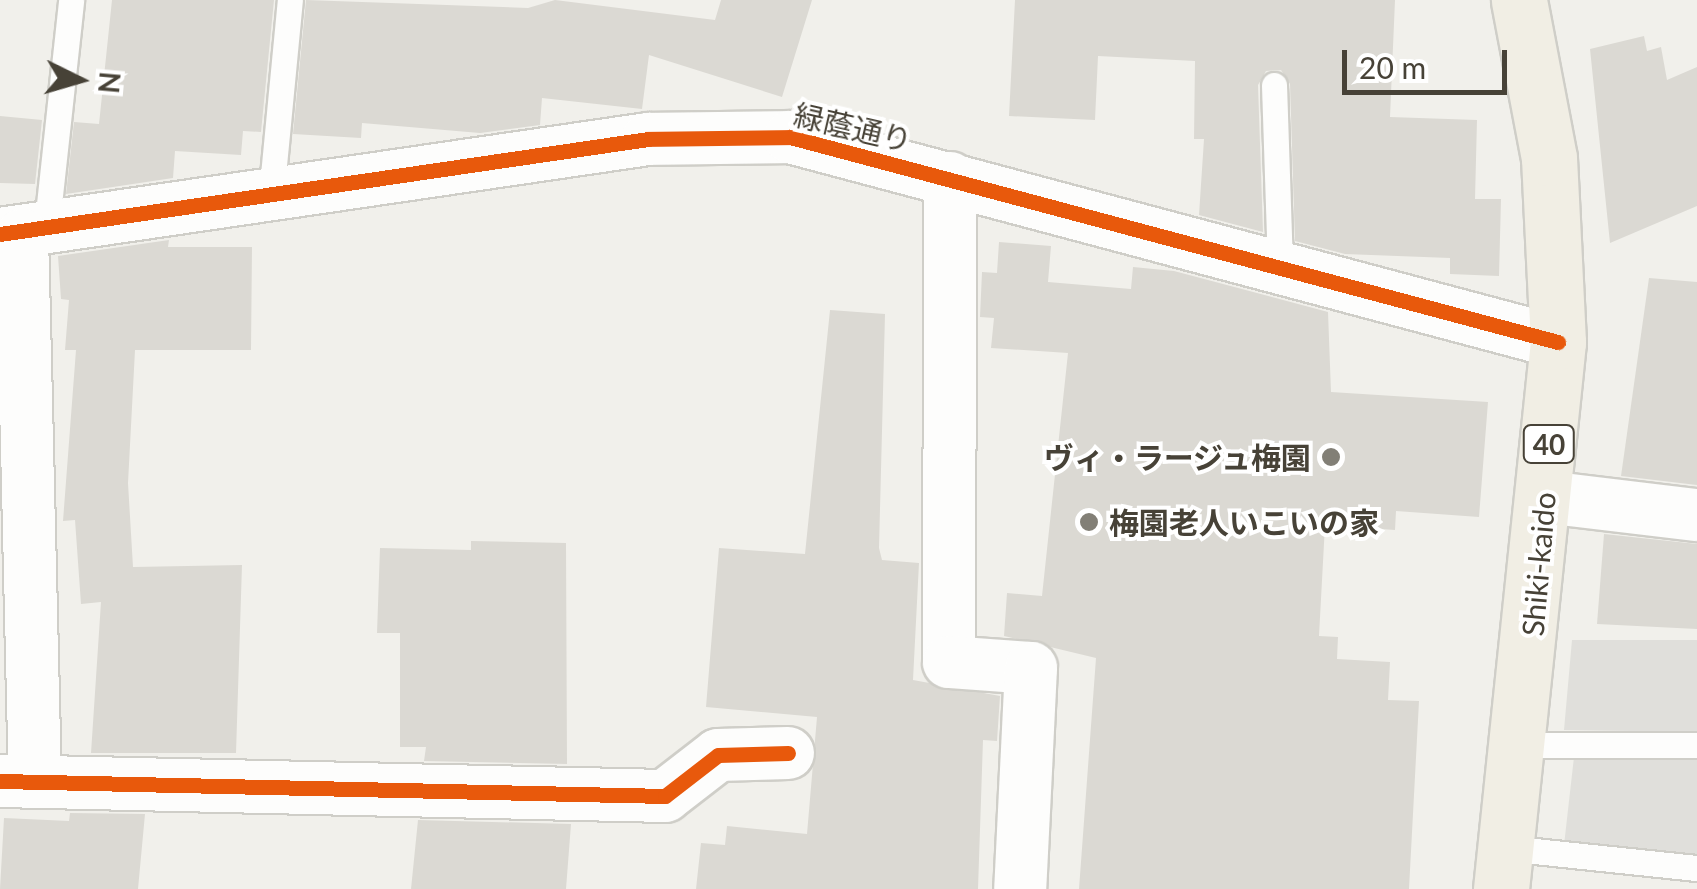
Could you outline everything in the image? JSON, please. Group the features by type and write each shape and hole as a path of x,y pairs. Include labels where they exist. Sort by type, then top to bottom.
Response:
{"main road":[{"name":"Shiki-kaido","path":"1503,869 1558,342 1550,158 1519,0"}],"street":[{"name":"緑蔭通り","path":"22,234 648,139 790,137 1558,342"},
{"path":"950,178 949,662 1031,668 1020,889"},
{"path":"22,234 17,782 665,796 718,755 788,753"},
{"path":"1544,498 1697,515"}],"lane":[{"path":"22,234 70,0"},
{"path":"271,196 290,0"},
{"path":"1274,85 1280,269"},
{"path":"1518,745 1697,745"},
{"path":"1503,869 1697,868"}],"shaded area":[{"path":"1572,640 1697,640 1697,732 1564,730"},
{"path":"1574,757 1697,760 1697,868 1563,854"}],"building":[{"path":"112,0 274,0 261,132 243,131 241,155 175,151 173,178 66,194 74,122 99,124"},
{"path":"306,0 528,8 555,0 715,20 721,0 812,0 782,97 649,55 642,109 542,98 540,125 480,133 362,123 361,138 293,134"},
{"path":"1015,0 1395,0 1390,117 1477,120 1475,199 1501,199 1499,276 1450,274 1450,258 1345,254 1295,241 1290,84 1281,70 1266,71 1258,85 1263,232 1199,215 1204,139 1194,139 1195,61 1098,56 1095,120 1009,116"},
{"path":"1644,36 1647,51 1661,47 1667,80 1697,67 1697,206 1610,243 1590,49"},
{"path":"0,116 42,120 35,184 0,183"},
{"path":"169,240 168,247 252,247 251,350 135,350 128,483 133,567 242,565 236,753 91,753 101,602 81,604 75,520 63,521 76,350 65,350 69,300 61,299 58,256"},
{"path":"999,242 1051,246 1048,282 1131,289 1133,267 1174,271 1328,312 1331,392 1488,402 1479,517 1396,511 1395,530 1325,525 1319,636 1338,637 1337,659 1390,662 1388,700 1419,701 1409,889 1079,889 1096,658 1004,636 1007,593 1042,596 1068,353 991,348 994,318 980,317 982,272 997,273"},
{"path":"1649,278 1697,282 1697,485 1621,476"},
{"path":"830,310 885,314 879,548 882,560 919,563 913,680 1000,696 997,741 983,740 978,889 696,889 701,843 725,845 727,826 807,834 817,717 706,707 719,548 805,554"},
{"path":"1604,534 1697,544 1697,629 1597,624"},
{"path":"471,541 566,543 567,764 424,761 426,747 400,747 400,633 377,633 380,548 471,550"},
{"path":"70,813 145,814 138,889 0,889 4,818 69,821"},
{"path":"418,820 571,824 566,889 411,889"}],"cycle path":[{"path":"0,234 648,139 790,137 1558,342"},
{"path":"0,781 665,796 718,755 788,753"}],"place":[{"name":"ヴィ・ラージュ梅園","path":"1331,457"},
{"name":"梅園老人いこいの家","path":"1089,522"}]}
